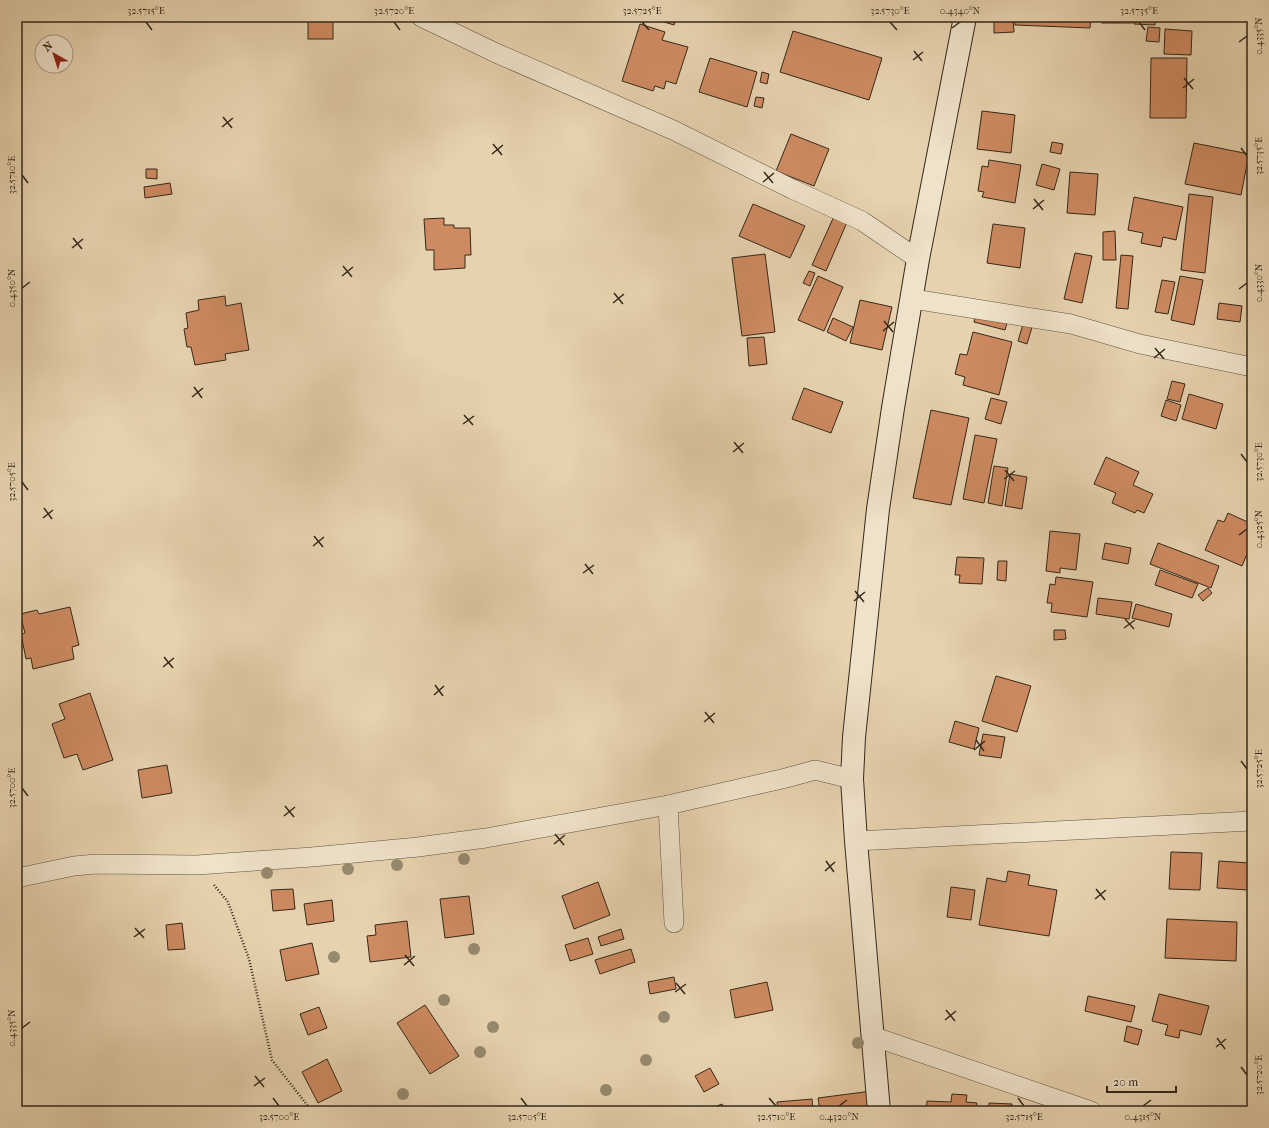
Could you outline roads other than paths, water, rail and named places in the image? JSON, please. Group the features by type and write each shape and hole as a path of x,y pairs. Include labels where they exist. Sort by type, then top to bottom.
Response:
{"street":[{"path":"421,17 496,53 674,130 792,189 862,221 918,259"},
{"path":"879,1111 852,779 856,714 878,509 893,408 913,299 918,259 965,17"},
{"path":"913,299 1071,324 1140,344 1252,367"},
{"path":"17,878 74,866 96,864 197,865 418,848 486,838 668,805 815,770 852,779"},
{"path":"668,805 674,923"},
{"path":"856,841 1252,821"},
{"path":"872,1036 1091,1111"}]}
